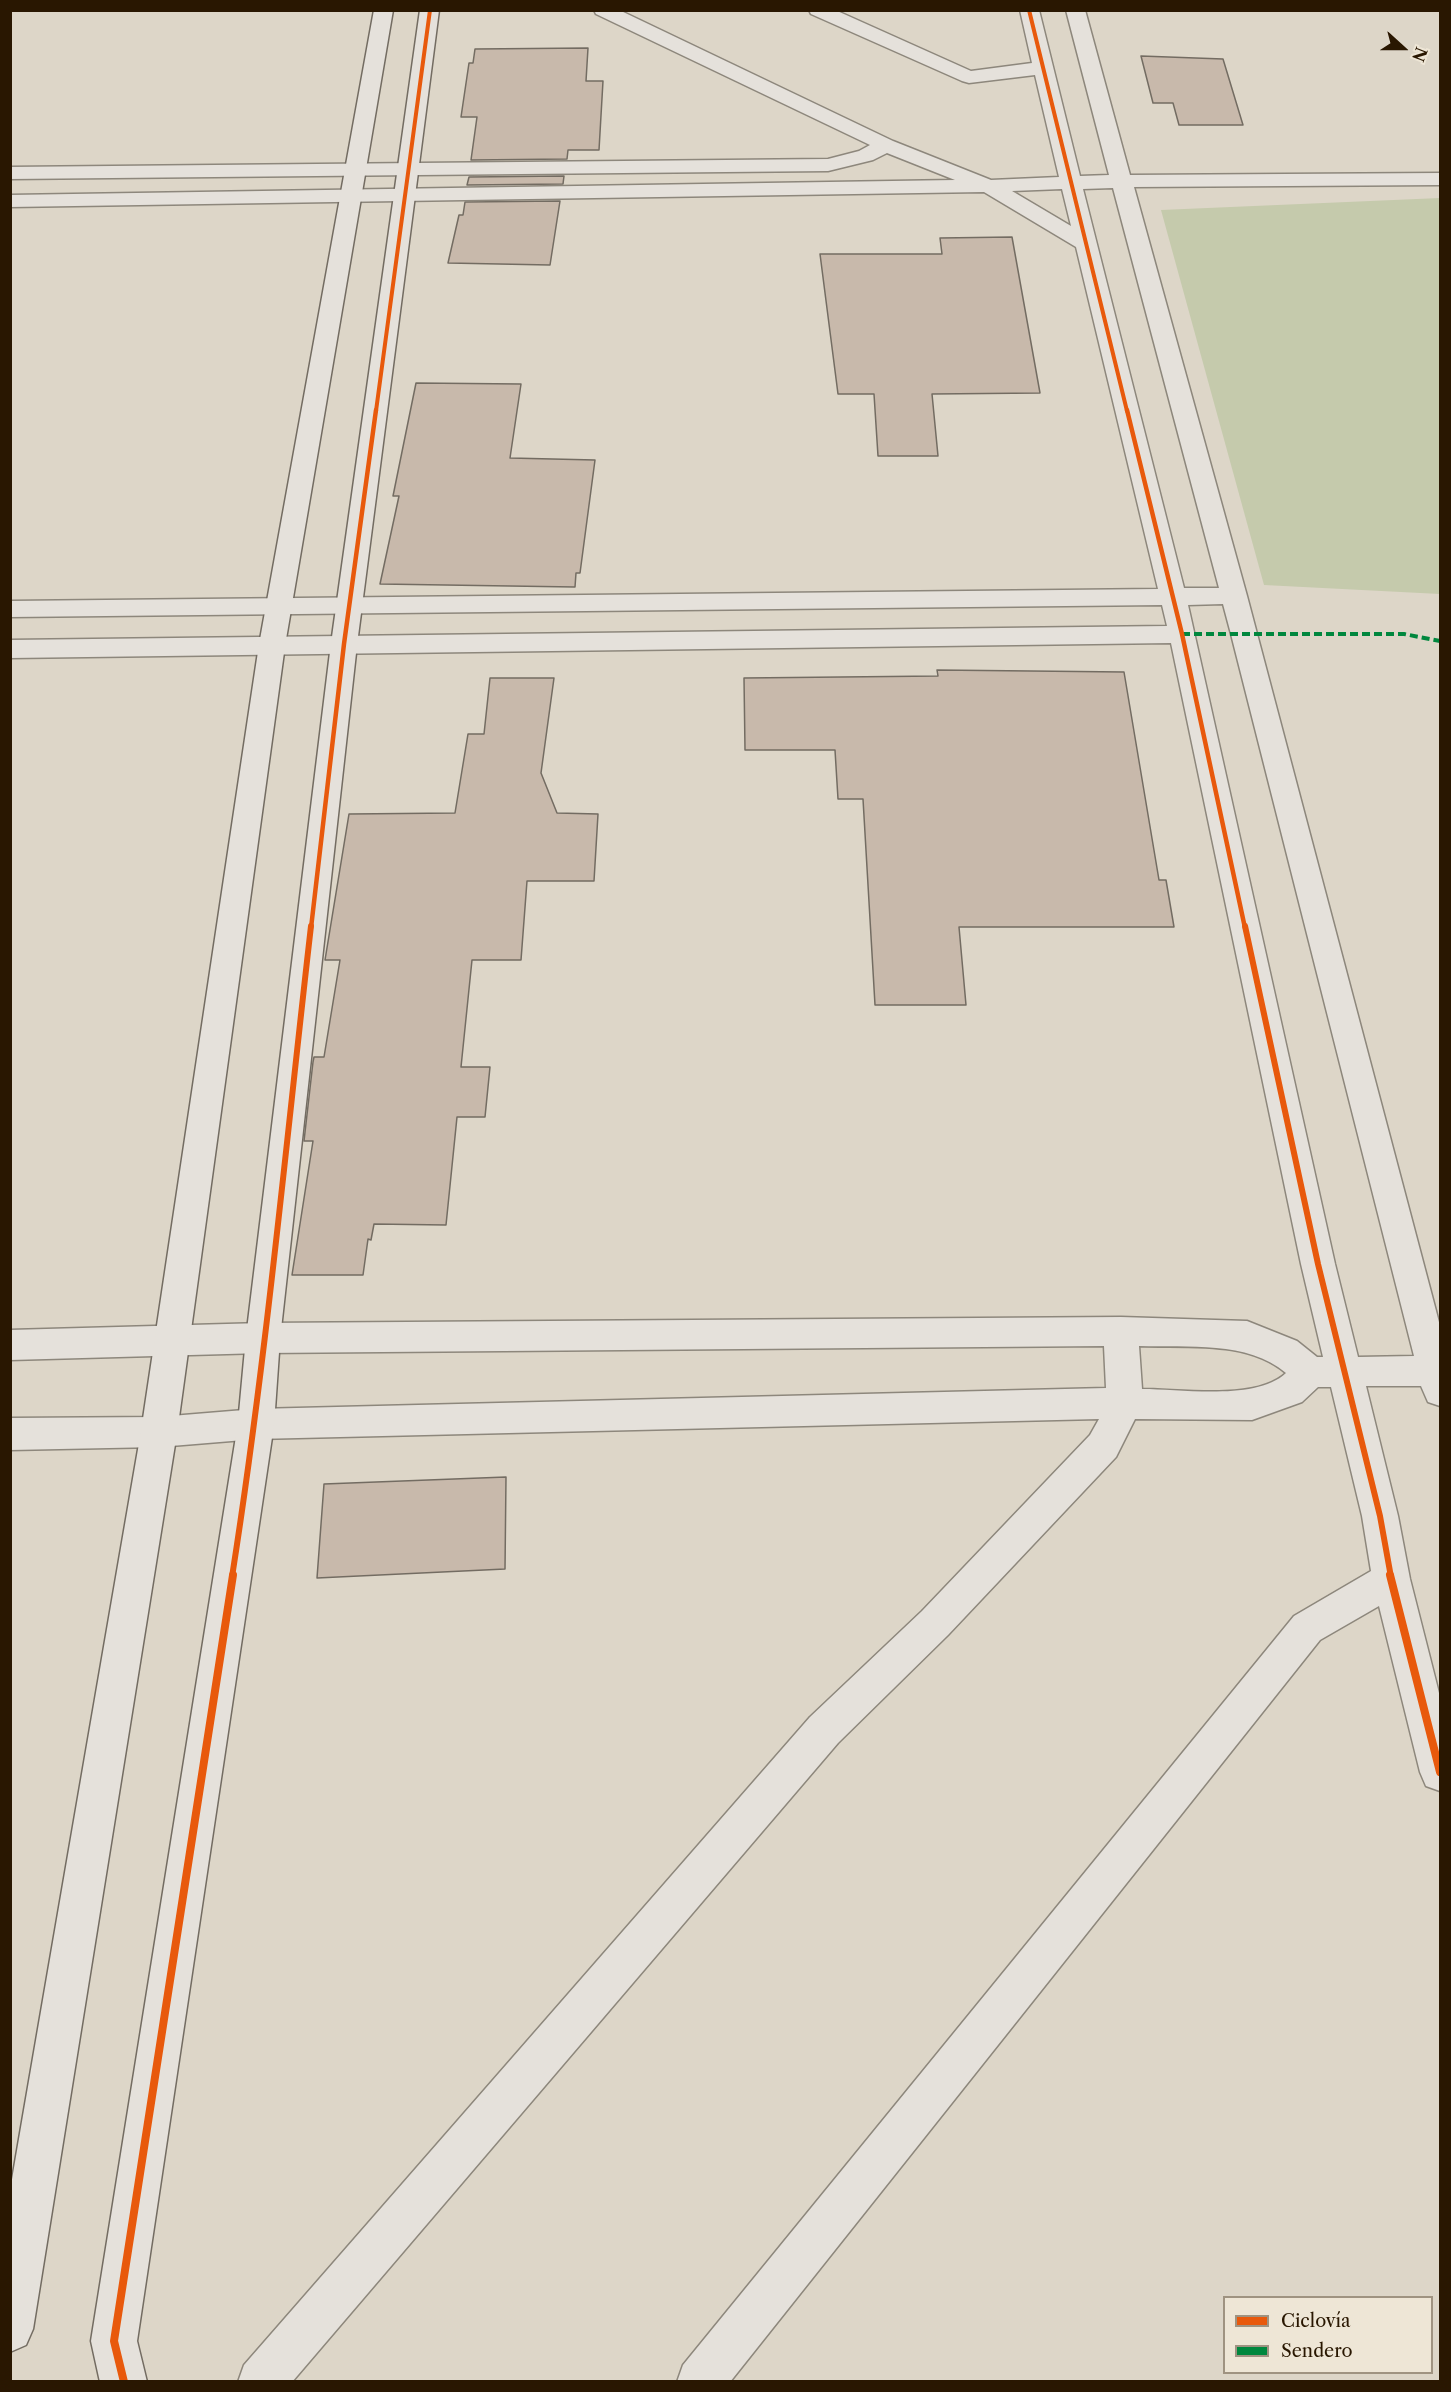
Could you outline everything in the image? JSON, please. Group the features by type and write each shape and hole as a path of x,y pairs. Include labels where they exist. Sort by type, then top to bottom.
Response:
{"street":[{"path":"10,2329 159,1432 272,645 384,10"},
{"path":"124,2382 114,2341 256,1425 263,1338 344,644 430,10"},
{"path":"603,10 886,145 988,186 1085,243"},
{"path":"818,10 969,77 1043,69"},
{"path":"1029,10 1182,634 1318,1264 1327,1373 1380,1516 1391,1579 1440,1772"},
{"path":"10,1345 263,1338 1121,1331 1247,1336 1285,1351 1327,1373 1439,1378 1234,596 1075,10"},
{"path":"408,183 828,165 866,156 886,145"},
{"path":"10,173 354,184"},
{"path":"10,201 408,183 988,186 1120,181 1440,179"},
{"path":"10,609 1234,596"},
{"path":"10,649 1182,634"},
{"path":"261,2382 824,1730 935,1623 1102,1446 1125,1404 1121,1331"},
{"path":"10,1434 159,1432 256,1425 1072,1403 1252,1405 1290,1391 1327,1373"},
{"path":"700,2382 1307,1628 1391,1579"}],"green space":[{"path":"1440,198 1440,594 1264,585 1161,210"}],"building":[{"path":"588,48 586,81 603,81 599,150 568,150 567,159 471,160 477,117 461,117 469,63 473,63 475,49"},
{"path":"1141,56 1223,59 1243,125 1179,125 1173,103 1153,103"},
{"path":"564,176 563,184 467,185 469,177"},
{"path":"560,201 550,265 448,263 459,215 463,215 465,202"},
{"path":"1012,237 1040,393 932,394 938,456 878,456 874,394 838,394 820,254 942,254 940,238"},
{"path":"416,383 521,384 510,458 595,460 580,573 576,573 575,587 380,584 399,496 393,496"},
{"path":"937,670 1124,672 1159,880 1166,880 1174,927 959,927 966,1005 875,1005 863,799 838,799 835,750 745,750 744,678 938,676"},
{"path":"490,678 554,678 541,773 557,813 598,814 594,881 527,881 521,960 472,960 461,1067 490,1067 485,1117 457,1117 446,1225 374,1224 371,1240 368,1239 363,1275 292,1275 313,1141 304,1141 313,1062 314,1057 324,1057 340,960 325,960 349,814 455,813 468,734 484,734"},
{"path":"506,1477 505,1569 317,1578 324,1484"}],"marked path":[{"path":"1182,634 1404,634 1440,641"}],"cycle path":[{"path":"124,2382 114,2341 256,1424 263,1338 344,644 430,10"},
{"path":"1029,10 1182,634 1318,1264 1380,1516 1391,1579 1440,1772"}]}
